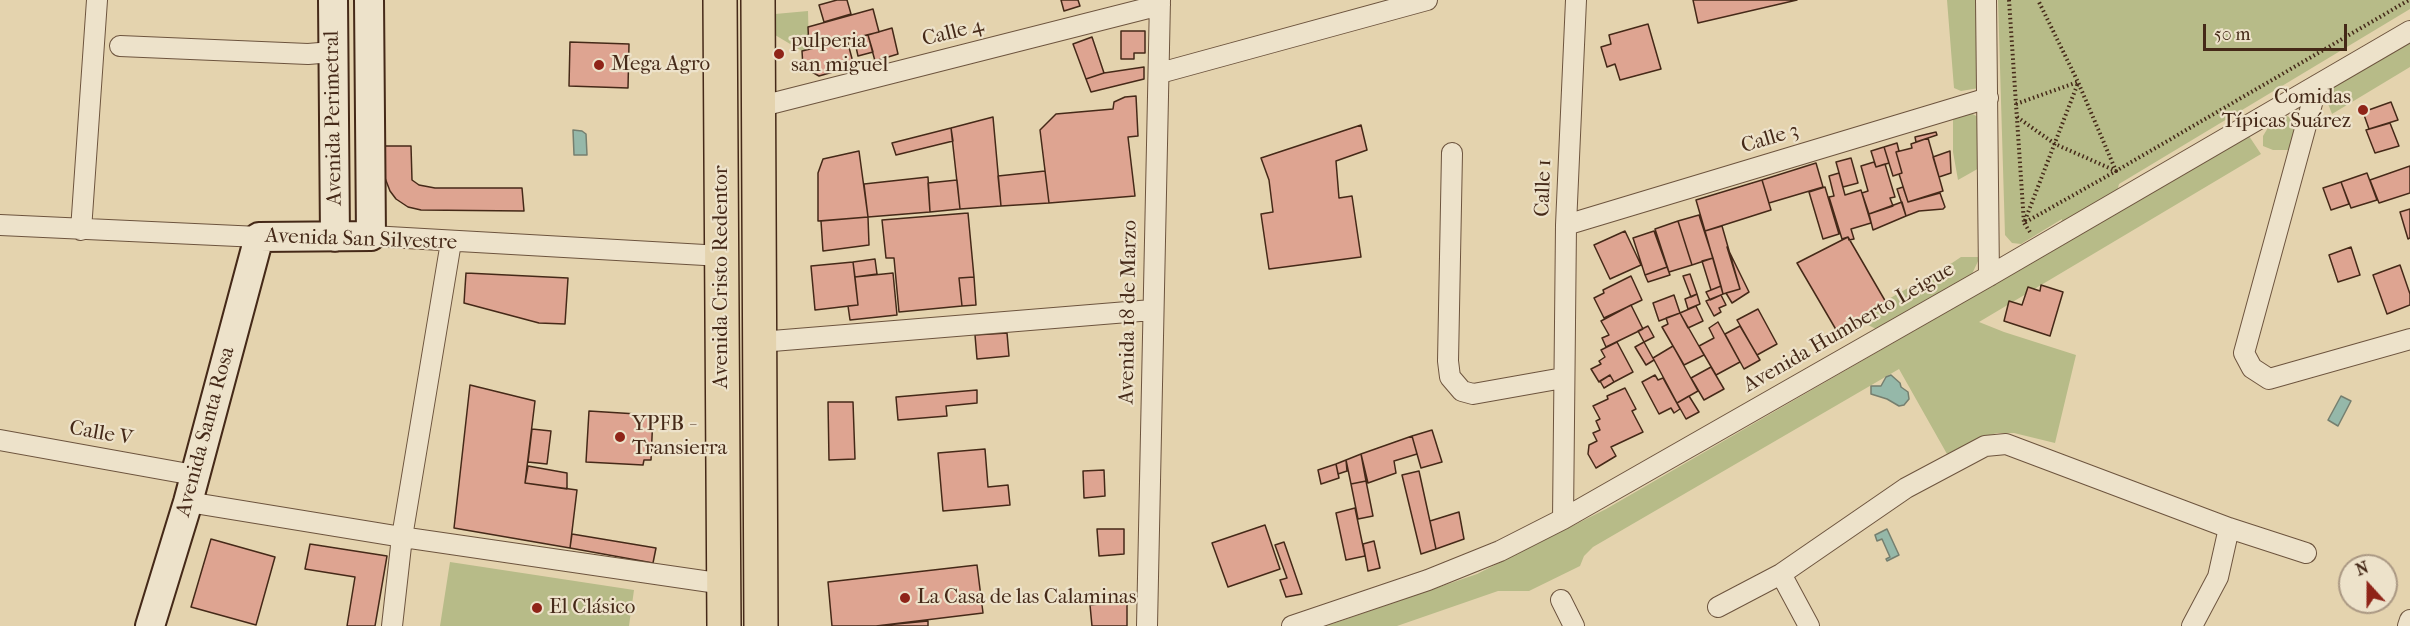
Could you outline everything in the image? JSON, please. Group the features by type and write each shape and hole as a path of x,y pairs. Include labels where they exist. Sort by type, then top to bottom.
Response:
{"highway":[{"name":"Avenida Cristo Redentor","path":"720,0 724,626"},
{"name":"Avenida Cristo Redentor","path":"758,0 761,626"}],"street":[{"path":"81,230 97,0"},
{"name":"Avenida Perimetral","path":"333,0 335,237"},
{"name":"Avenida Perimetral","path":"369,0 371,236"},
{"path":"1160,73 1425,0"},
{"name":"Calle 1","path":"1563,519 1566,225 1576,0"},
{"path":"1986,0 1989,276"},
{"name":"Calle 4","path":"758,107 1160,3"},
{"name":"Avenida 18 de Marzo","path":"1147,626 1160,3"},
{"name":"Avenida Humberto Leigue","path":"1292,626 1428,580 1500,551 1563,519 1989,276 2410,31"},
{"path":"120,46 308,54 332,52"},
{"path":"2317,85 2244,353 2252,368 2269,379 2410,339"},
{"name":"Calle 3","path":"1566,225 1988,98"},
{"path":"1452,153 1448,361 1450,376 1462,391 1473,394 1563,378"},
{"name":"Avenida San Silvestre","path":"0,225 259,237 371,236 722,256"},
{"name":"Avenida Santa Rosa","path":"150,626 191,489 259,237"},
{"path":"392,626 402,537 451,242"},
{"path":"760,342 1152,310"},
{"name":"Calle V","path":"0,440 191,489 402,537 724,584"},
{"path":"1718,607 1781,574 1906,488 1985,446 2006,444 2229,528 2306,554"},
{"path":"2192,626 2218,577 2229,528"},
{"path":"1781,574 1809,626"},
{"path":"1561,600 1574,626"},
{"path":"2408,626 2410,620"}],"path":[{"path":"2009,0 2024,222"},
{"path":"2038,0 2078,82 2116,171"},
{"path":"2024,222 2409,0"},
{"path":"2016,104 2078,82"},
{"path":"2024,222 2078,82"},
{"path":"2017,117 2055,144 2116,171"}],"green space":[{"path":"1947,0 1978,0 1979,88 1961,91 1954,88"},
{"path":"1998,0 2410,0 2410,9 2119,184 2111,216 2249,136 2261,154 1979,322 2076,355 2055,443 2014,433 1997,433 1947,454 1899,369 1593,547 1584,556 1580,566 1529,591 1498,591 1397,626 1326,626 1477,574 1606,509 2078,236 2061,223 2062,219 2021,244 2012,243 2005,235"},
{"path":"808,11 809,49 802,51 775,35 775,14"},
{"path":"2410,38 2410,67 2332,114 2322,88"},
{"path":"1969,112 1978,117 1981,167 1958,180 1953,152 1953,116"},
{"path":"2287,116 2294,120 2298,127 2290,150 2273,150 2263,146 2263,136 2269,126"},
{"path":"1961,257 1980,257 1972,274 1876,329 1862,318 1887,304 1885,301"},
{"name":"El Clásico","path":"450,562 634,590 629,626 440,626"}],"shaded area":[{"path":"573,130 586,134 587,155 574,155"},
{"path":"1891,375 1908,392 1909,399 1904,405 1899,406 1871,394 1871,386 1881,386 1886,377"},
{"path":"2341,396 2351,401 2338,426 2328,420"},
{"path":"1887,529 1899,555 1887,561 1886,559 1890,557 1882,539 1877,541 1875,535"}],"building":[{"path":"847,0 851,14 824,22 819,5"},
{"path":"1061,0 1078,0 1080,6 1064,11"},
{"path":"1693,0 1797,0 1698,23"},
{"path":"873,9 879,32 809,49 808,27"},
{"path":"1648,24 1661,69 1620,80 1615,64 1607,67 1601,47 1611,44 1609,35"},
{"path":"892,28 898,54 875,61 868,35"},
{"path":"1121,31 1145,31 1145,53 1134,53 1134,59 1121,59"},
{"path":"868,35 873,52 858,56 854,38"},
{"path":"1092,37 1104,73 1086,79 1073,44"},
{"path":"847,40 854,66 819,76 803,67 802,51"},
{"name":"Mega Agro","path":"570,42 629,44 628,88 569,86"},
{"path":"1144,67 1144,79 1091,92 1086,79 1104,73"},
{"path":"1136,96 1138,136 1128,137 1135,196 1049,203 1040,130 1056,114 1113,109 1114,102 1125,97"},
{"path":"2391,102 2398,120 2369,129 2363,112"},
{"path":"993,117 1001,206 960,209 951,128"},
{"path":"2390,123 2399,146 2375,153 2366,130"},
{"path":"1361,125 1367,150 1336,161 1339,198 1352,196 1361,257 1269,269 1261,214 1273,212 1269,180 1261,158"},
{"path":"951,128 953,141 896,155 892,143"},
{"path":"1936,132 1937,135 1916,142 1915,137"},
{"path":"1928,138 1943,191 1908,202 1899,174 1902,173 1896,152 1912,148 1911,144"},
{"path":"1897,143 1899,151 1896,152 1902,173 1893,176 1884,147"},
{"path":"385,146 411,146 412,180 419,185 435,188 522,188 524,211 421,210 408,207 396,199 385,178"},
{"path":"1884,147 1889,163 1876,167 1871,151"},
{"path":"859,151 868,217 818,221 818,173 823,159"},
{"path":"1950,151 1951,173 1939,177 1933,157"},
{"path":"1851,158 1858,183 1843,187 1836,162"},
{"path":"1874,162 1876,167 1885,164 1895,197 1890,198 1893,206 1869,214 1862,193 1868,191 1861,166"},
{"path":"1816,163 1823,187 1769,203 1762,180"},
{"path":"2410,166 2410,193 2379,203 2370,180"},
{"path":"1045,171 1049,203 1001,206 998,176"},
{"path":"1839,173 1845,195 1861,190 1871,223 1851,229 1854,239 1849,240 1848,237 1842,239 1829,197 1834,196 1829,176"},
{"path":"2367,173 2377,200 2351,208 2341,182"},
{"path":"928,177 930,212 868,217 864,184"},
{"path":"957,180 960,209 930,212 928,183"},
{"path":"1762,180 1771,210 1705,231 1696,200"},
{"path":"2341,182 2349,204 2331,210 2323,188"},
{"path":"1825,187 1839,234 1823,239 1809,192"},
{"path":"1903,187 1908,202 1940,193 1945,207 1919,211 1906,216 1897,189"},
{"path":"1902,202 1906,216 1873,230 1869,214"},
{"path":"2410,209 2410,238 2408,239 2400,212"},
{"path":"968,213 974,277 959,278 962,306 899,312 894,258 886,258 882,220"},
{"path":"1699,215 1713,258 1692,265 1678,221"},
{"path":"868,217 869,245 823,251 821,221"},
{"path":"1678,221 1692,265 1669,272 1655,229"},
{"path":"1722,226 1740,289 1723,294 1705,231"},
{"path":"1625,231 1641,265 1610,279 1594,245"},
{"path":"1654,231 1667,267 1645,275 1633,238"},
{"path":"1848,237 1887,304 1838,333 1797,263"},
{"path":"1727,247 1749,292 1732,303 1726,293 1740,289"},
{"path":"2351,247 2360,275 2338,282 2329,255"},
{"path":"1713,258 1721,286 1711,290 1702,261"},
{"path":"875,259 877,274 855,277 853,262"},
{"path":"853,262 858,305 815,310 811,266"},
{"path":"2400,265 2410,294 2410,305 2387,314 2373,275"},
{"path":"1667,267 1670,275 1648,282 1645,275"},
{"path":"466,273 568,278 565,324 539,323 464,303"},
{"path":"893,273 897,315 850,320 848,306 858,305 855,277"},
{"path":"1690,274 1697,294 1691,297 1683,276"},
{"path":"1631,276 1642,300 1604,318 1594,298 1604,293 1603,290"},
{"path":"974,277 976,305 962,306 959,278"},
{"path":"2041,285 2063,292 2050,336 2004,321 2009,301 2022,305 2028,287 2040,291"},
{"path":"1721,286 1723,294 1710,300 1706,292"},
{"path":"1697,294 1700,304 1688,309 1685,299"},
{"path":"1674,295 1680,313 1659,321 1653,303"},
{"path":"1721,295 1726,305 1719,308 1721,312 1714,316 1706,301"},
{"path":"1631,305 1643,329 1606,347 1602,338 1609,335 1601,321"},
{"path":"1696,306 1703,321 1688,328 1680,313"},
{"path":"1758,309 1777,344 1757,355 1737,320"},
{"path":"1680,313 1704,355 1684,365 1662,327 1668,324 1666,318"},
{"path":"1718,322 1740,362 1716,375 1699,346 1714,338 1709,328"},
{"path":"1648,326 1654,337 1644,342 1638,331"},
{"path":"1740,326 1760,360 1744,369 1725,334"},
{"path":"1007,333 1009,356 977,359 975,335"},
{"path":"1617,342 1633,372 1614,382 1610,375 1599,382 1591,369 1601,364 1599,361 1605,357 1601,350"},
{"path":"1644,342 1654,360 1646,365 1635,347"},
{"path":"1673,346 1698,391 1677,403 1653,358"},
{"path":"1711,367 1724,389 1704,400 1691,378"},
{"path":"1610,375 1614,382 1604,388 1600,381"},
{"path":"1655,375 1658,380 1663,378 1680,409 1674,413 1671,408 1659,414 1642,382"},
{"path":"470,385 535,401 525,483 577,490 570,548 454,528"},
{"path":"1625,388 1636,409 1632,411 1643,432 1611,447 1616,456 1596,468 1588,454 1589,445 1597,441 1593,433 1600,430 1596,421 1600,419 1593,406 1608,399 1607,396"},
{"path":"977,390 977,403 946,406 947,416 898,420 896,397"},
{"path":"1689,396 1699,412 1686,419 1677,403"},
{"path":"828,402 853,402 855,459 829,460"},
{"name":"YPFB - Transierra","path":"589,411 653,415 651,460 644,460 643,465 586,462"},
{"path":"532,429 551,431 547,464 528,462"},
{"path":"1432,430 1442,462 1421,468 1412,436"},
{"path":"1412,436 1417,454 1394,461 1396,473 1368,483 1361,454"},
{"path":"985,449 988,487 1008,485 1010,505 943,511 938,453"},
{"path":"1361,454 1366,481 1351,484 1346,460"},
{"path":"1346,460 1347,471 1338,474 1336,464"},
{"path":"1336,464 1339,478 1321,484 1318,470"},
{"path":"528,466 567,473 567,489 525,483"},
{"path":"1104,470 1105,496 1084,498 1083,471"},
{"path":"1419,471 1436,549 1421,554 1402,475"},
{"path":"1366,481 1373,516 1358,519 1351,484"},
{"path":"1355,508 1365,556 1346,560 1336,513"},
{"path":"1459,512 1464,539 1436,549 1430,521"},
{"path":"1265,525 1280,569 1228,587 1212,543"},
{"path":"1097,529 1124,529 1124,554 1099,556"},
{"path":"572,534 656,548 653,563 570,548"},
{"path":"211,539 275,557 256,625 191,607"},
{"path":"1374,541 1380,568 1368,571 1363,544"},
{"path":"1284,542 1302,594 1286,597 1280,580 1287,578 1275,545"},
{"path":"310,544 387,556 375,626 347,626 355,577 305,569"},
{"name":"La Casa de las Calaminas","path":"977,565 983,613 876,626 832,626 828,582"},
{"path":"1127,601 1127,626 1092,626 1090,605"},
{"path":"928,621 928,626 876,626"}],"place":[{"name":"pulperia san miguel","path":"779,54"},
{"name":"Mega Agro","path":"599,65"},
{"name":"Comidas Típicas Suárez","path":"2363,110"},
{"name":"YPFB - Transierra","path":"620,437"},
{"name":"La Casa de las Calaminas","path":"905,598"},
{"name":"El Clásico","path":"537,608"}]}
